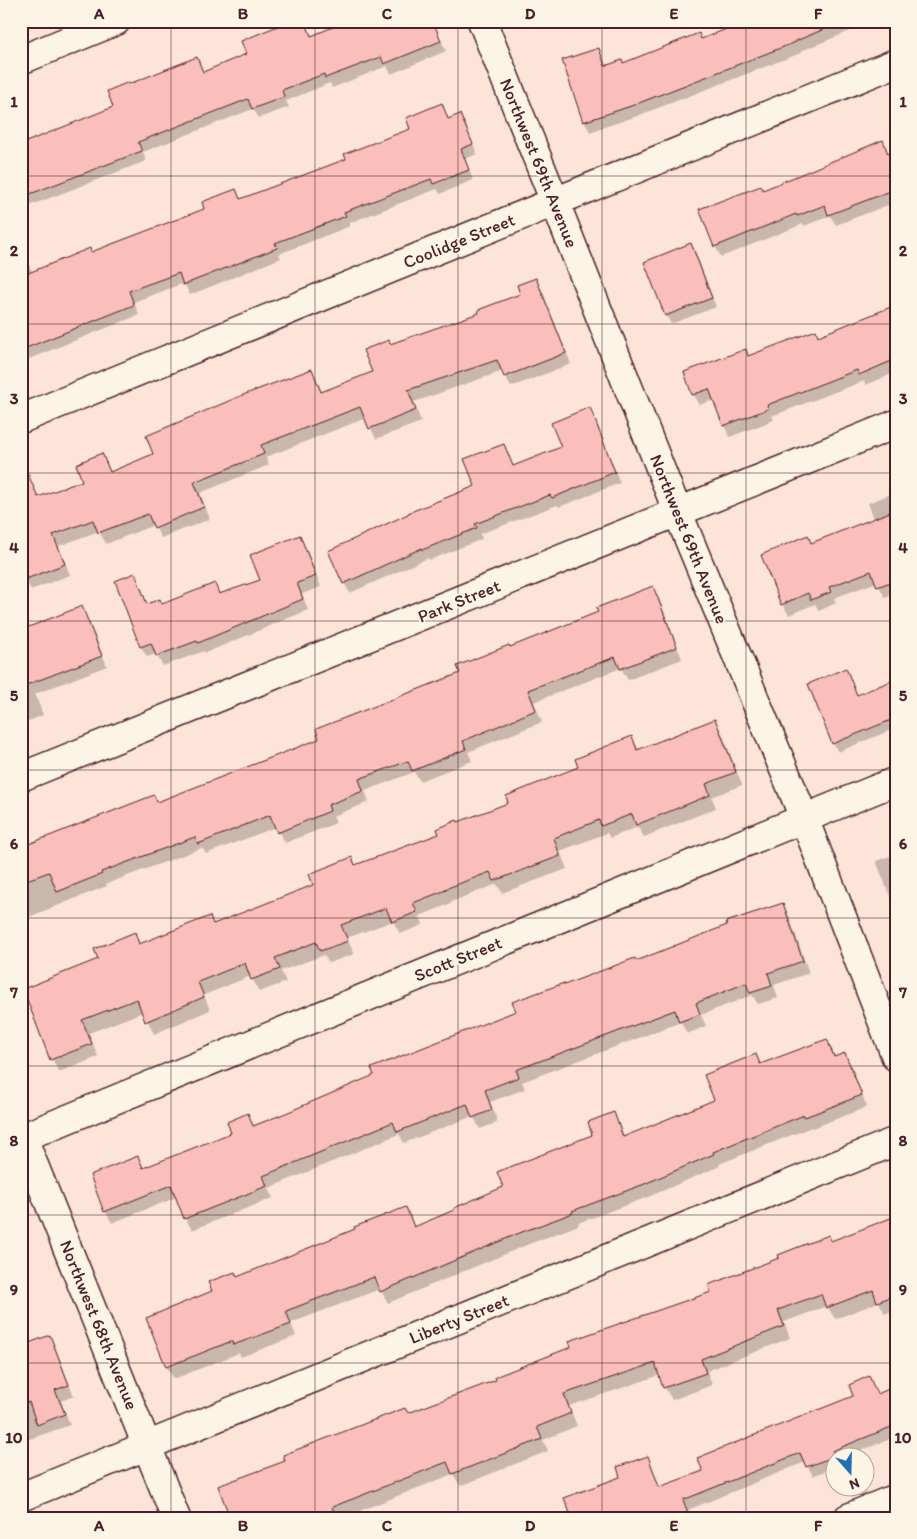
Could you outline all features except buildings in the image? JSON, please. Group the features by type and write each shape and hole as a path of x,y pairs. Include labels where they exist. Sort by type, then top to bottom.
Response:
{"street":[{"path":"21,60 116,21"},
{"name":"Northwest 69th Avenue","path":"482,21 678,513 804,818 896,1058"},
{"name":"Coolidge Street","path":"21,419 896,63"},
{"name":"Park Street","path":"21,777 896,424"},
{"name":"Scott Street","path":"22,1136 896,781"},
{"name":"Northwest 68th Avenue","path":"22,1136 176,1518"},
{"name":"Liberty Street","path":"21,1497 896,1141"},
{"path":"848,1518 896,1498"}]}
